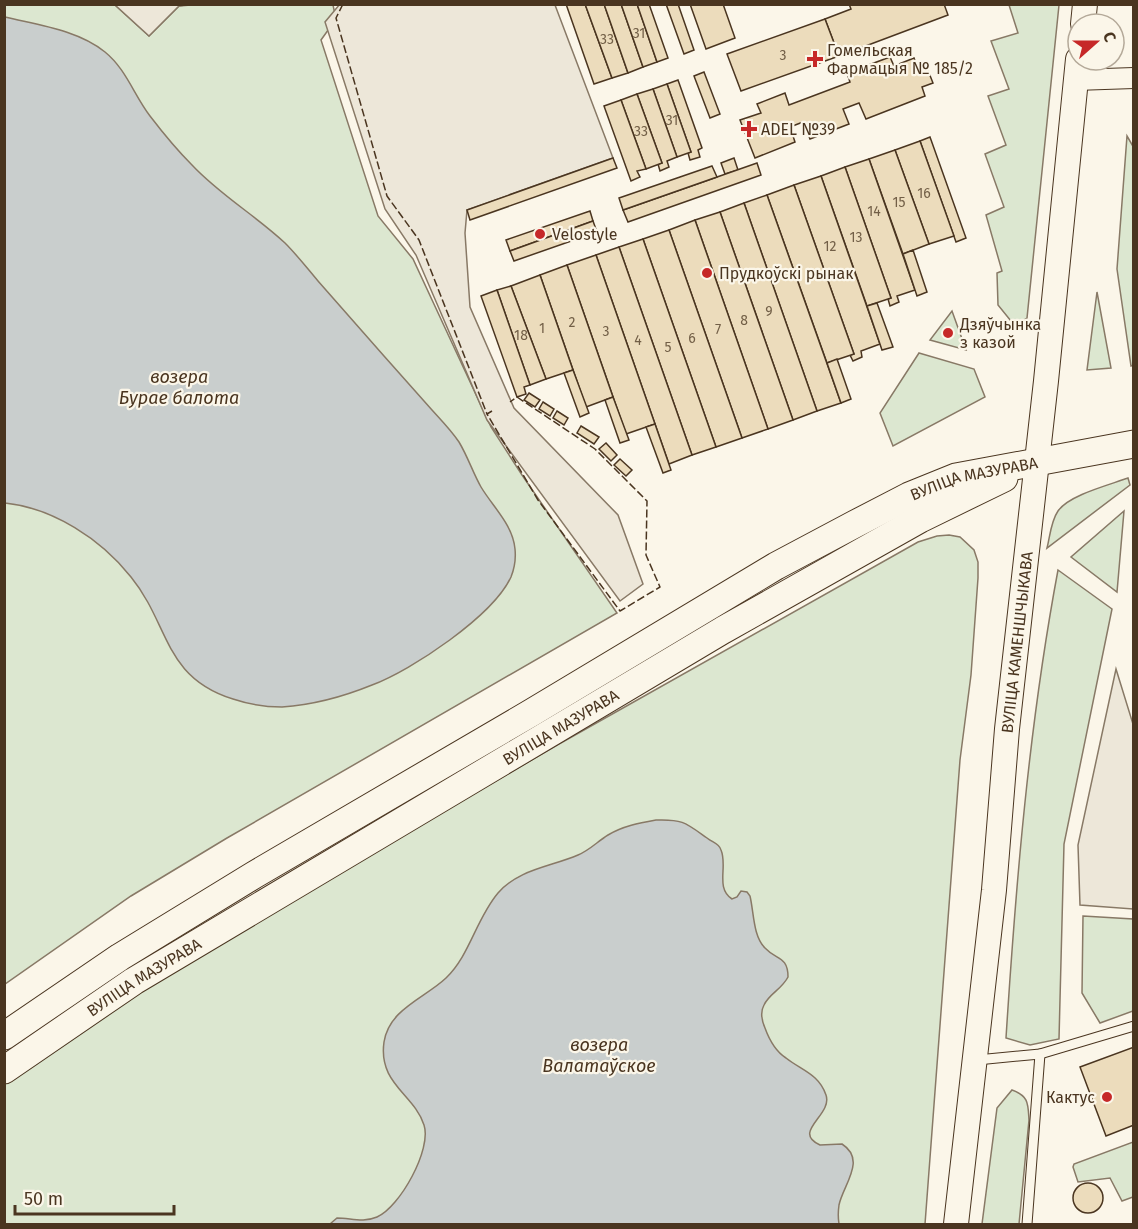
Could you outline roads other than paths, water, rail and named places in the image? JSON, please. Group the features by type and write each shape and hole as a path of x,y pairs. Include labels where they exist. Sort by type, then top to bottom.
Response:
{"main road":[{"path":"1037,462 1134,444"},
{"name":"ВУЛІЦА МАЗУРАВА","path":"4,1036 120,957 254,875 776,566 909,496 956,477 1037,462"},
{"name":"ВУЛІЦА МАЗУРАВА","path":"4,1070 134,981 723,630 920,519 1037,462"}],"street":[{"name":"ВУЛІЦА КАМЕНШЧЫКАВА","path":"956,1224 994,890 1007,729 1077,72"},
{"path":"1096,72 1134,78"}],"lane":[{"path":"974,1060 1040,1054 1134,1026"},
{"path":"1027,1224 1040,1054"}],"water":[{"name":"возера Бурае балота","path":"5,17 70,33 83,38 105,52 124,74 150,116 181,153 214,186 274,233 289,248 459,442 481,487 511,532 515,563 511,577 502,592 470,624 429,655 389,678 316,702 276,707 233,699 210,689 193,677 180,663 170,648 144,595 119,563 105,550 75,528 41,511 5,503"},
{"name":"возера Валатаўское","path":"656,820 684,823 719,846 723,856 724,889 732,899 737,897 741,891 747,892 750,896 756,931 761,943 786,965 788,977 766,1001 762,1019 768,1036 776,1048 782,1055 814,1077 826,1095 827,1102 824,1109 811,1129 812,1140 820,1145 842,1144 853,1157 851,1173 839,1205 839,1224 330,1224 337,1218 367,1220 386,1211 404,1190 419,1162 425,1135 424,1125 413,1105 391,1079 386,1068 384,1042 393,1021 454,969 490,903 506,885 525,874 582,853 619,829"}],"place":[{"name":"Гомельская Фармацыя № 185/2","path":"815,59"},
{"name":"ADEL №39","path":"749,129"},
{"name":"Velostyle","path":"540,234"},
{"name":"Прудкоўскі рынак","path":"707,273"},
{"name":"Дзяўчынка з казой","path":"948,333"},
{"name":"Кактус","path":"1107,1097"}]}
